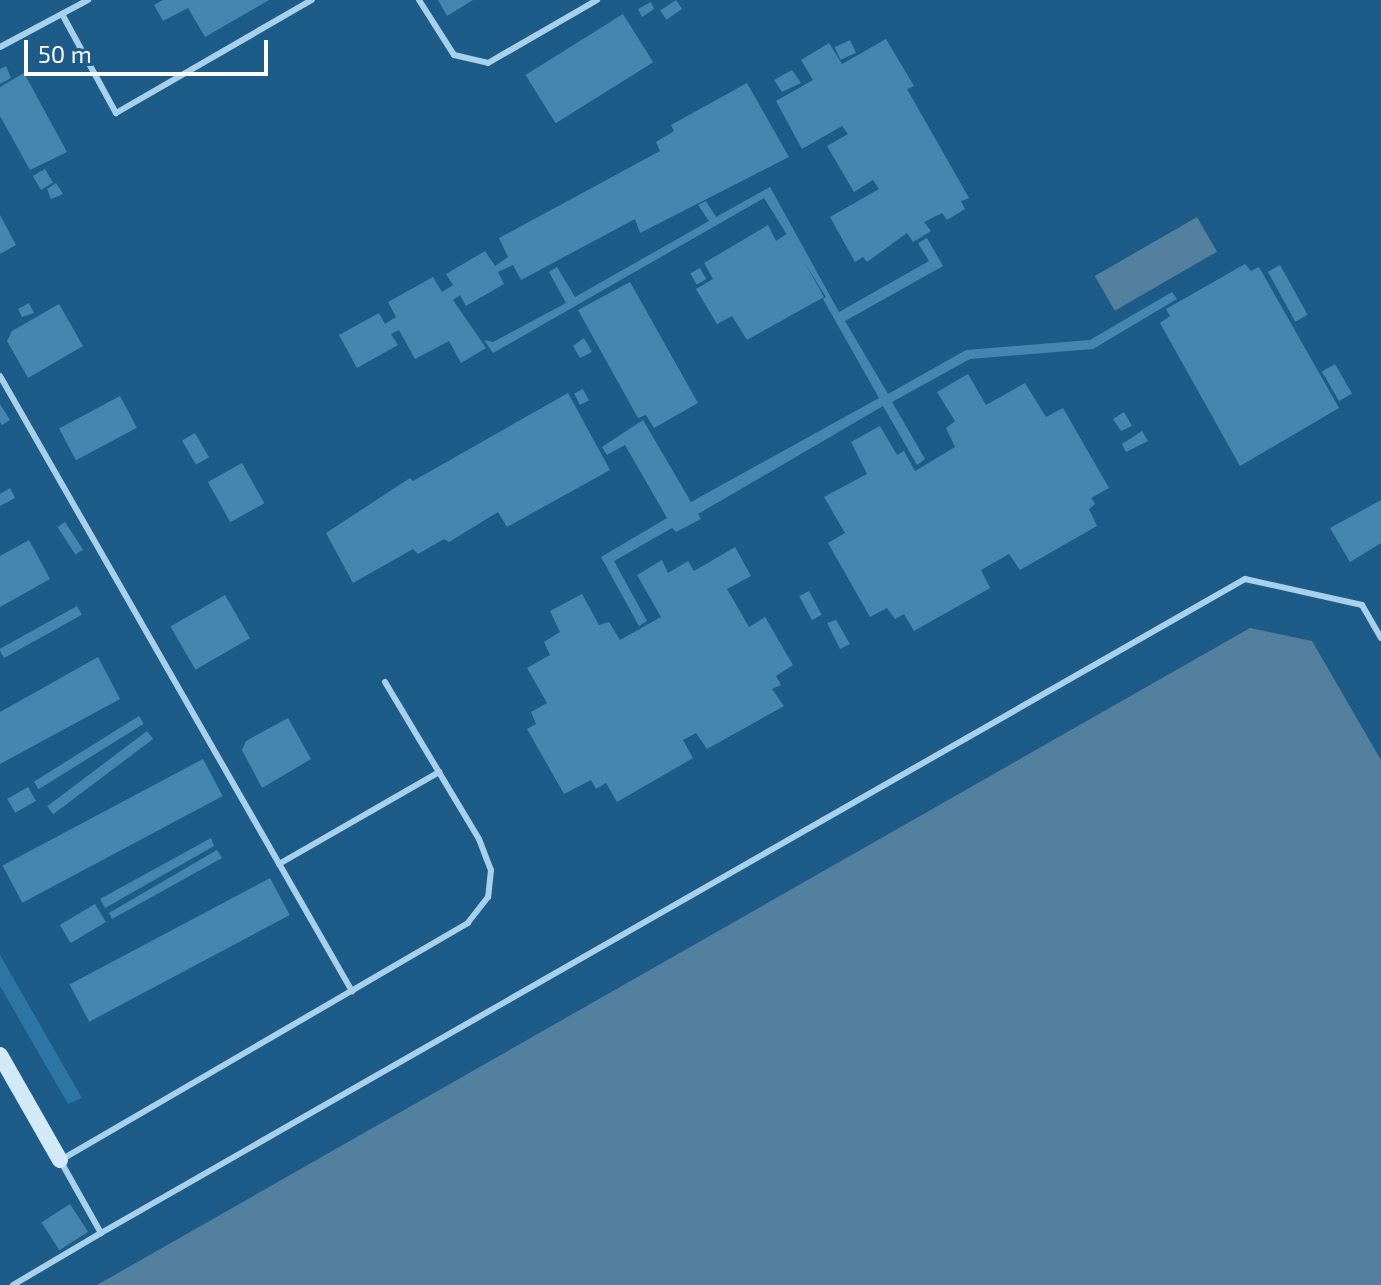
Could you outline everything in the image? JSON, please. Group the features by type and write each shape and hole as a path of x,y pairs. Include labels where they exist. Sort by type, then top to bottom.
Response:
{"street":[{"path":"0,1055 60,1160"}],"lane":[{"path":"0,47 88,0"},
{"path":"62,14 116,113 312,0"},
{"path":"419,0 454,55 488,63 597,0"},
{"path":"0,376 352,991"},
{"path":"13,1285 1245,579 1362,605 1381,638"},
{"path":"101,1233 60,1160 468,923 488,897 491,870 479,839 385,682"},
{"path":"279,864 439,772"}],"shaded area":[{"path":"1197,217 1217,252 1115,311 1095,276"},
{"path":"1250,628 1312,641 1381,760 1381,1285 97,1285"},
{"path":"0,955 82,1098 68,1104 0,986"}],"building":[{"path":"163,0 269,0 205,37 188,8 163,21 154,5"},
{"path":"438,0 473,0 447,16"},
{"path":"676,0 682,9 666,20 660,11"},
{"path":"651,2 654,9 642,17 638,9"},
{"path":"623,14 653,62 556,123 525,75"},
{"path":"886,39 914,86 907,89 969,198 961,201 965,209 947,220 942,213 924,222 931,231 913,242 907,233 867,262 863,257 855,262 830,217 879,189 873,180 854,192 827,146 848,134 842,126 802,149 776,101 813,80 801,60 829,43 842,64"},
{"path":"850,40 856,53 841,60 835,47"},
{"path":"6,66 11,78 0,84 0,69"},
{"path":"792,70 801,83 782,92 774,80"},
{"path":"24,73 67,152 30,170 0,116 0,87"},
{"path":"747,83 789,157 640,233 635,219 521,280 513,265 498,272 504,284 466,306 460,295 453,300 486,348 461,363 449,341 415,359 399,330 391,334 398,345 357,368 339,335 379,313 385,324 396,317 388,302 433,277 442,292 453,285 446,274 485,251 495,266 508,257 499,238 660,151 656,142 674,131 671,125"},
{"path":"45,169 53,183 41,190 33,176"},
{"path":"56,183 63,194 51,199 47,189"},
{"path":"770,187 839,312 929,261 918,243 927,238 943,266 845,321 888,394 966,350 1090,340 1172,292 1177,299 1093,349 970,359 892,402 925,459 917,465 883,406 698,514 701,519 676,532 672,528 614,561 647,621 639,626 601,557 667,518 625,445 607,455 602,447 643,420 691,502 879,398 823,299 826,297 764,198 493,353 484,340 493,342 566,303 549,272 557,267 575,297 709,221 698,205 706,201 716,217"},
{"path":"0,215 16,245 0,254"},
{"path":"768,225 776,241 788,233 824,297 747,340 732,316 717,324 696,289 713,279 704,263"},
{"path":"1245,264 1251,271 1259,267 1339,408 1240,466 1160,323 1170,316 1166,309"},
{"path":"1280,265 1308,315 1295,322 1268,272"},
{"path":"700,268 706,279 697,285 690,273"},
{"path":"630,282 698,403 654,428 646,415 638,418 578,310"},
{"path":"29,303 34,313 22,317 18,309"},
{"path":"59,304 83,346 28,378 7,341 12,331"},
{"path":"584,338 592,352 580,358 573,346"},
{"path":"1335,364 1352,393 1339,401 1322,372"},
{"path":"968,374 986,405 1025,383 1046,417 1063,408 1109,488 1091,498 1095,504 1089,509 1097,526 1020,570 1009,554 981,570 990,588 914,631 904,614 895,619 887,608 870,617 828,543 845,533 824,497 867,474 851,442 880,426 897,455 904,451 915,471 955,447 946,428 955,421 937,392"},
{"path":"583,389 589,401 580,405 574,394"},
{"path":"568,393 610,470 507,527 498,512 449,542 444,539 418,554 413,549 353,583 326,533 410,478 413,481"},
{"path":"120,396 137,428 76,460 59,428"},
{"path":"0,404 10,420 2,425 0,422"},
{"path":"1124,412 1132,426 1121,431 1113,419"},
{"path":"1142,431 1148,441 1126,452 1122,444"},
{"path":"195,433 209,457 196,465 182,441"},
{"path":"242,463 264,503 230,522 208,482"},
{"path":"10,488 15,498 0,506 0,494"},
{"path":"1381,500 1381,543 1350,562 1330,528"},
{"path":"65,522 83,550 75,555 57,527"},
{"path":"29,540 50,579 0,607 0,556"},
{"path":"735,547 751,576 727,589 749,627 765,617 793,665 776,676 781,685 772,689 784,706 707,749 696,733 683,740 693,758 617,802 606,783 596,789 591,780 564,794 527,729 536,724 531,712 547,703 527,668 550,655 544,642 560,632 550,611 582,594 599,625 609,622 620,640 661,617 637,575 662,560 668,573 688,561 694,571"},
{"path":"809,591 822,615 812,620 799,596"},
{"path":"225,595 250,638 195,670 170,626"},
{"path":"77,606 82,615 4,658 0,649"},
{"path":"836,620 850,644 840,649 827,623"},
{"path":"98,657 120,699 0,764 0,712"},
{"path":"139,716 144,724 39,789 34,782"},
{"path":"288,718 311,759 262,788 242,750 246,741"},
{"path":"147,731 153,739 53,814 47,806"},
{"path":"203,759 223,796 22,903 3,866"},
{"path":"28,787 36,801 15,813 7,799"},
{"path":"211,838 214,846 105,908 100,899"},
{"path":"217,850 222,858 112,919 109,913"},
{"path":"270,878 290,915 89,1022 70,985"},
{"path":"95,904 106,922 71,943 60,925"},
{"path":"70,1204 88,1232 59,1250 41,1223"}]}
